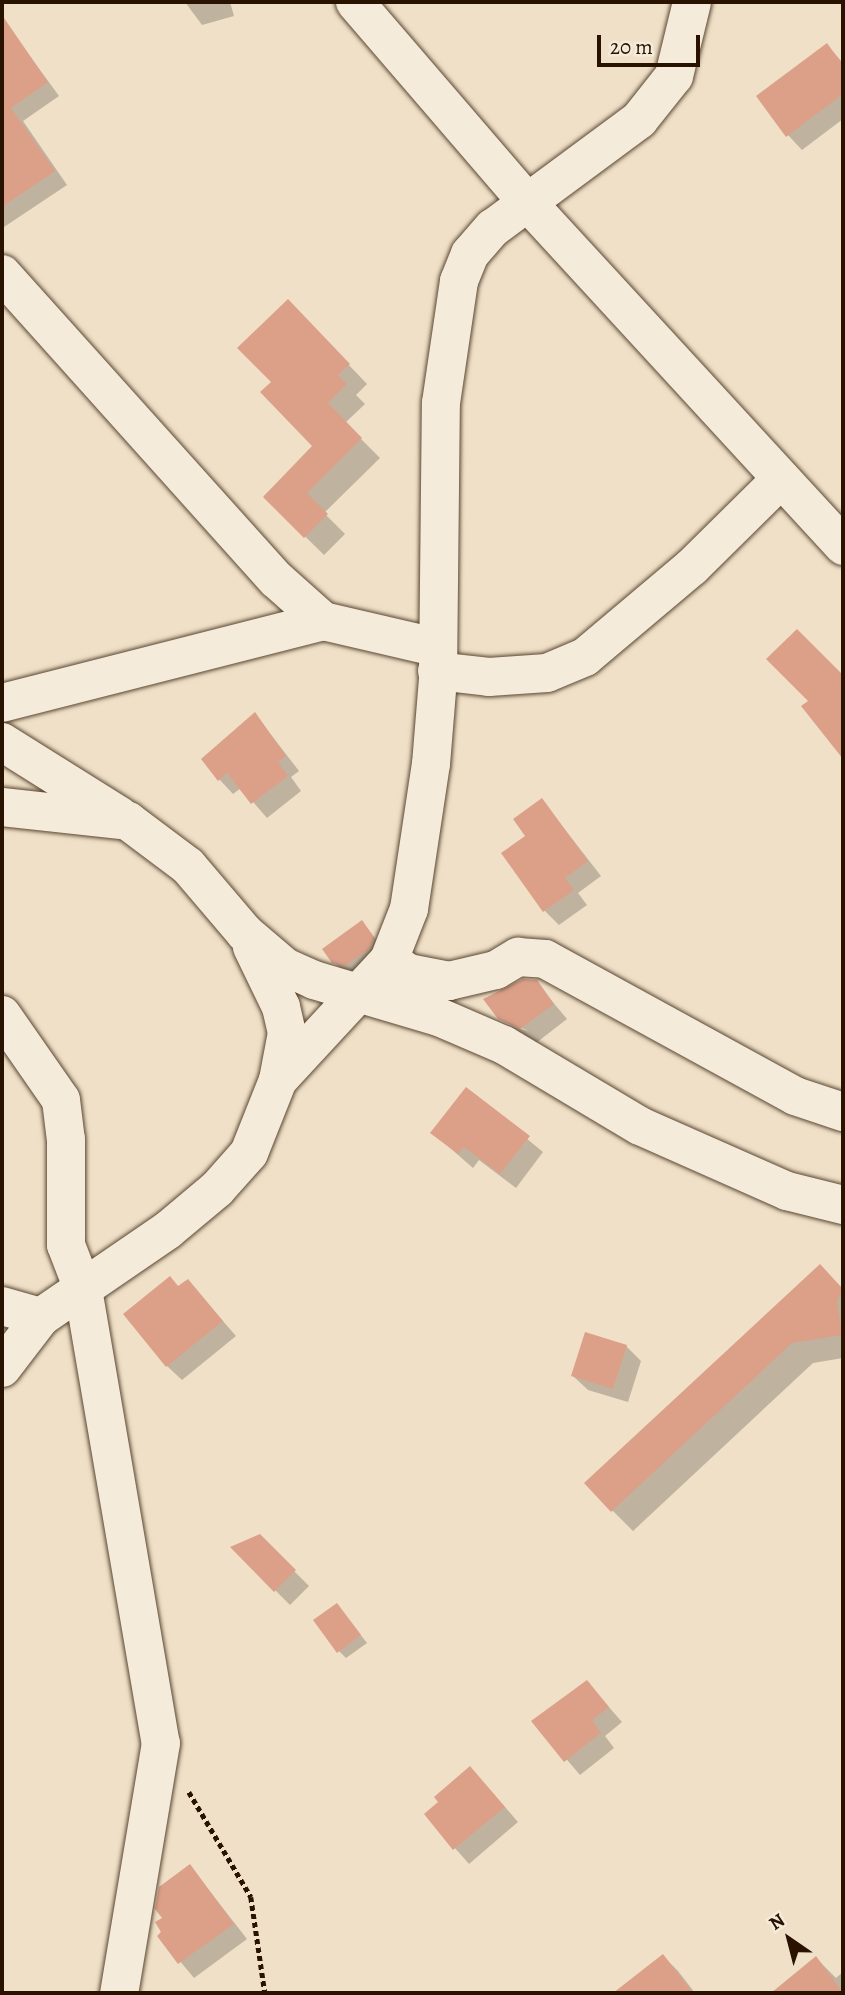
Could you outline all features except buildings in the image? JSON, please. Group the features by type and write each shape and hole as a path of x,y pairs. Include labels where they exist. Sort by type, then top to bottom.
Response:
{"street":[{"path":"355,2 528,204 843,545"},
{"path":"278,1080 389,960 410,909 431,764 441,403 459,281 470,254 493,228 639,120 674,76 692,2"},
{"path":"2,274 277,580 323,621 489,677 547,673 585,657 692,567 780,479"},
{"path":"2,703 323,621"},
{"path":"2,741 128,821 188,866 245,933 285,967 314,980 362,992 504,1045 640,1126 787,1191 843,1205"},
{"path":"2,807 128,821"},
{"path":"2,1368 41,1317 168,1230 217,1189 249,1153 278,1080 286,1051 281,1007 245,933"},
{"path":"389,960 430,981 449,981 496,970 517,957 545,959 795,1096 843,1112"},
{"path":"2,1015 61,1100 66,1139 66,1245 83,1289 161,1743 119,1993"},
{"path":"2,1306 41,1317"}],"path":[{"path":"161,1743 251,1897 265,1993"}]}
